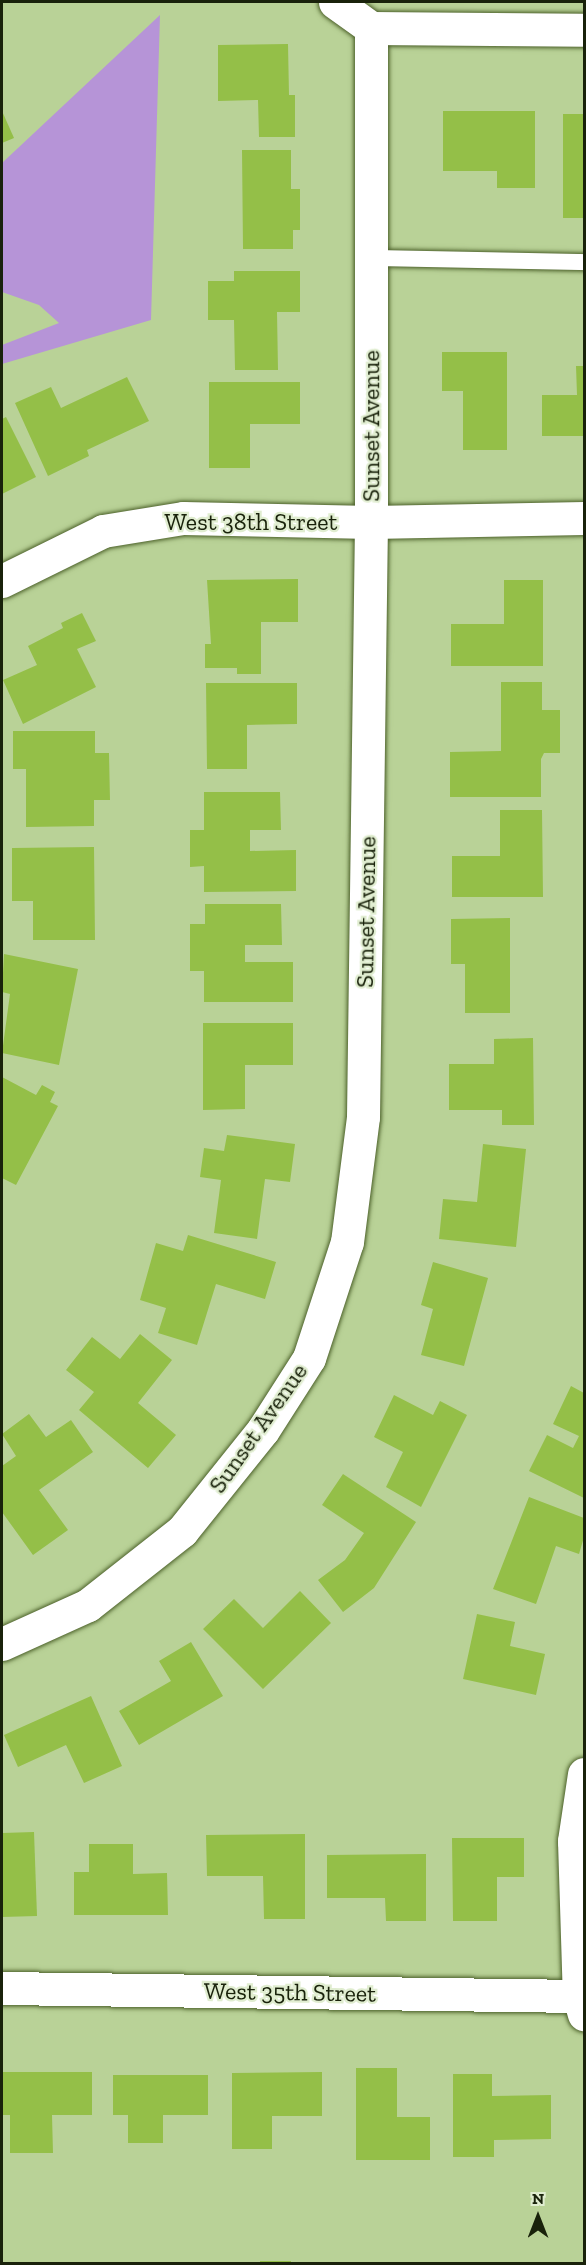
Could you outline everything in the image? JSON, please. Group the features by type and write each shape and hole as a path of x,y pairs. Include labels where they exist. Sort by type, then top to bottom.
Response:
{"street":[{"path":"335,2 371,28 585,30"},
{"name":"Sunset Avenue","path":"2,1644 88,1605 182,1531 263,1430 309,1358 344,1252 363,1117 371,522 371,28"},
{"name":"West 38th Street","path":"2,581 103,531 171,520 371,522 585,518"},
{"path":"583,2003 574,1841 585,1774"},
{"name":"West 35th Street","path":"2,1988 583,2003"}],"lane":[{"path":"371,258 585,262"}],"shaded area":[{"path":"160,15 151,320 2,364 2,345 59,323 39,305 2,292 2,163"}],"building":[{"path":"288,44 289,95 295,95 295,137 259,137 258,100 218,101 218,45"},
{"path":"2,111 14,138 2,143"},
{"path":"443,111 535,111 535,188 497,188 497,171 443,171"},
{"path":"563,114 584,114 584,218 563,218"},
{"path":"242,150 291,150 291,189 300,189 300,230 293,230 293,249 243,249"},
{"path":"234,271 300,271 300,312 277,312 278,370 235,370 234,320 208,320 208,281 234,281"},
{"path":"442,352 507,352 507,450 463,450 463,391 442,391"},
{"path":"576,366 584,366 584,436 542,436 542,395 577,395"},
{"path":"127,377 149,421 87,450 89,456 48,476 15,403 51,387 61,408"},
{"path":"209,382 300,382 300,424 250,424 250,468 209,468"},
{"path":"6,417 36,477 2,494 2,419"},
{"path":"298,579 298,622 261,622 261,674 237,674 237,668 205,668 205,644 211,644 207,580"},
{"path":"504,580 543,580 543,666 451,666 451,624 504,624"},
{"path":"82,613 96,641 77,649 96,687 23,724 3,680 37,665 28,646 63,628 61,623"},
{"path":"501,682 542,682 542,710 560,710 560,753 544,753 541,759 541,797 450,797 450,752 501,751"},
{"path":"206,683 297,683 297,724 247,725 247,769 207,769"},
{"path":"13,731 95,731 95,753 109,753 110,800 94,800 94,826 26,827 26,769 13,769"},
{"path":"204,792 280,792 281,830 250,830 250,851 296,850 296,891 204,892 204,866 190,867 190,830 204,830"},
{"path":"500,810 542,810 543,897 452,897 452,856 500,856"},
{"path":"94,847 95,940 33,940 33,901 12,901 12,848"},
{"path":"205,904 281,904 282,945 245,945 245,962 293,962 293,1002 204,1002 204,971 190,971 190,924 205,924"},
{"path":"510,918 510,1013 465,1013 465,964 451,964 451,919"},
{"path":"4,954 78,969 59,1065 2,1053 10,994 2,992"},
{"path":"203,1023 293,1023 293,1065 245,1065 245,1109 203,1110"},
{"path":"533,1038 534,1125 502,1125 502,1110 449,1110 449,1064 494,1064 494,1039"},
{"path":"2,1077 36,1095 42,1085 55,1092 50,1102 58,1106 16,1185 2,1178"},
{"path":"227,1135 295,1144 290,1182 265,1179 257,1239 214,1233 221,1180 200,1177 204,1148 224,1151"},
{"path":"483,1144 526,1149 516,1247 439,1239 443,1199 477,1202"},
{"path":"188,1235 276,1262 265,1299 216,1284 197,1345 158,1333 166,1308 140,1300 156,1243 183,1251"},
{"path":"433,1262 488,1278 464,1366 421,1355 433,1309 421,1305"},
{"path":"140,1334 172,1360 138,1403 176,1435 148,1468 79,1410 94,1392 66,1370 92,1337 120,1359"},
{"path":"571,1386 584,1393 584,1498 529,1471 547,1435 573,1448 579,1436 553,1424"},
{"path":"394,1395 433,1415 440,1401 467,1415 421,1507 386,1487 403,1452 374,1437"},
{"path":"29,1414 46,1437 71,1420 93,1452 39,1490 68,1530 33,1555 2,1512 2,1466 16,1456 2,1434"},
{"path":"343,1474 416,1522 374,1588 343,1612 318,1580 345,1560 364,1533 322,1505"},
{"path":"529,1497 584,1518 584,1537 579,1554 556,1546 536,1604 493,1589"},
{"path":"300,1591 331,1623 263,1689 203,1629 234,1599 263,1628"},
{"path":"477,1614 515,1622 510,1646 545,1654 536,1695 463,1679"},
{"path":"191,1642 223,1696 139,1745 119,1711 171,1681 159,1661"},
{"path":"91,1696 122,1766 84,1783 66,1745 18,1767 4,1735"},
{"path":"34,1832 37,1916 2,1917 2,1833"},
{"path":"305,1834 305,1919 264,1919 263,1876 207,1876 206,1835"},
{"path":"452,1838 524,1838 524,1877 497,1877 497,1921 453,1921"},
{"path":"89,1844 133,1844 133,1874 167,1873 168,1915 74,1915 74,1872 89,1872"},
{"path":"426,1854 426,1921 386,1921 385,1898 327,1898 327,1855"},
{"path":"356,2068 397,2068 397,2117 430,2117 430,2160 356,2160"},
{"path":"3,2072 92,2072 92,2115 52,2115 53,2153 10,2153 10,2115 3,2115"},
{"path":"322,2072 322,2116 272,2116 272,2149 232,2149 232,2073"},
{"path":"453,2074 492,2074 492,2096 551,2095 551,2139 494,2140 494,2157 453,2157"},
{"path":"113,2075 208,2075 208,2115 163,2115 163,2143 128,2143 128,2115 113,2115"},
{"path":"260,2261 291,2261 291,2264 260,2264"}]}
